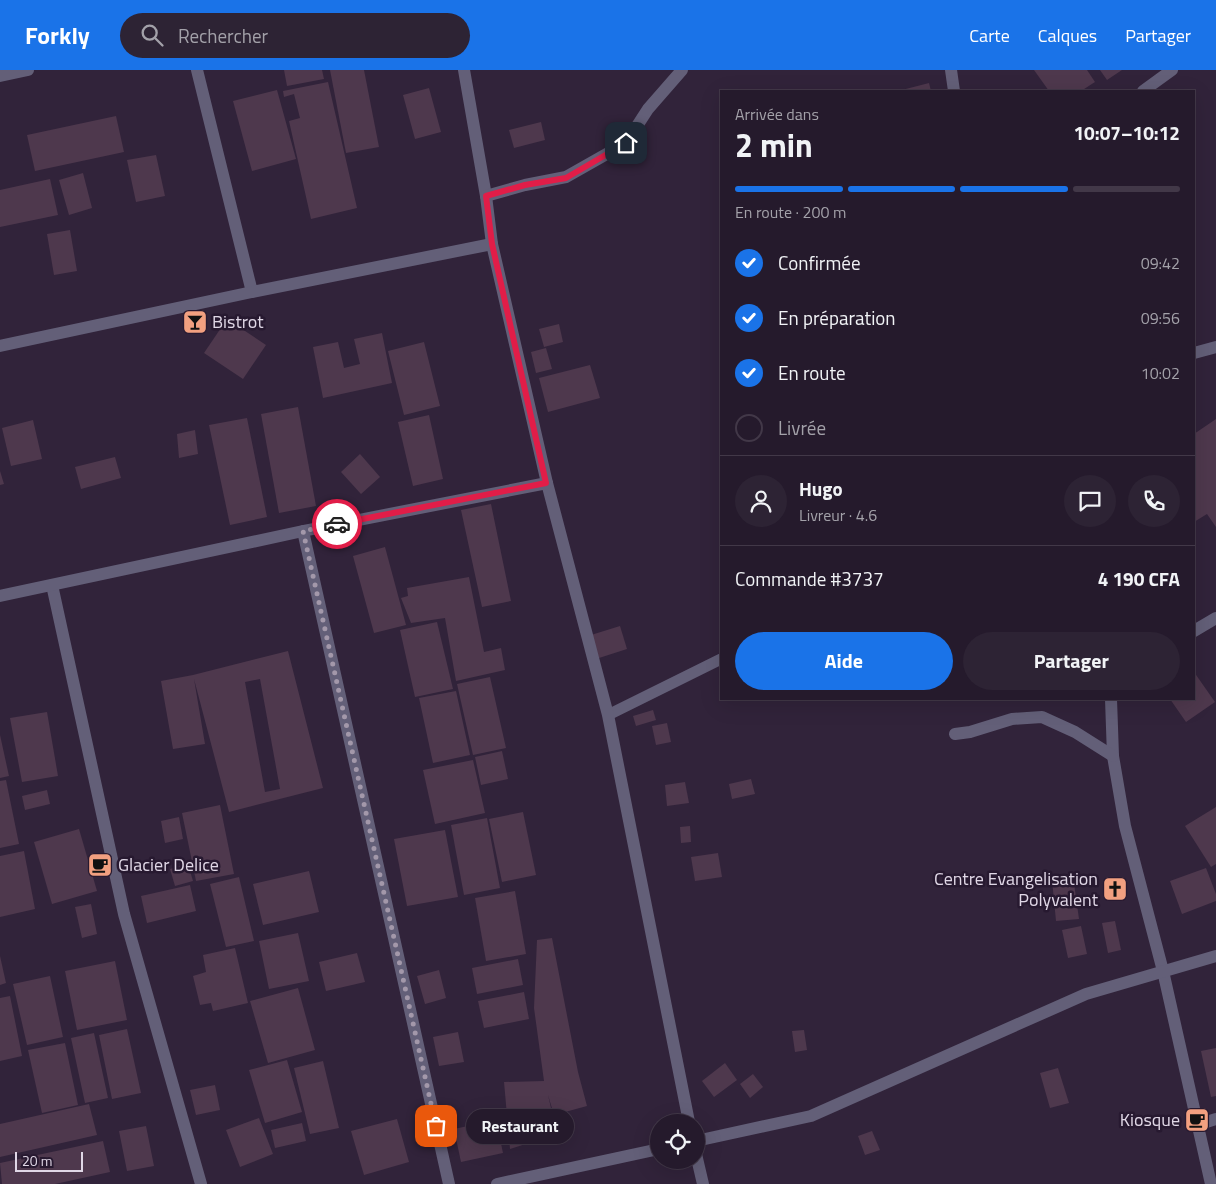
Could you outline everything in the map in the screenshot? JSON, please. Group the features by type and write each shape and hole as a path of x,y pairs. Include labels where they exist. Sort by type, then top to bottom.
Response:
{"street":[{"path":"0,76 28,70"},
{"path":"197,70 252,292"},
{"path":"464,70 486,196 492,244 546,483 608,715 688,1114"},
{"path":"486,196 525,185 566,178 626,143 648,109 682,70"},
{"path":"951,70 954,90"},
{"path":"1144,90 1172,70"},
{"path":"0,346 252,292 492,244"},
{"path":"1195,353 1216,347"},
{"path":"0,596 303,531 546,483"},
{"path":"303,531 449,1184"},
{"path":"52,585 124,914 201,1184"},
{"path":"1195,631 1216,618"},
{"path":"1110,700 1113,756 1125,826 1163,971 1211,1184"},
{"path":"955,734 970,732 1012,719 1042,717 1075,732 1113,756"},
{"path":"705,1139 811,1116 1086,994 1216,956"},
{"path":"1197,1125 1216,1119"},
{"path":"497,1184 650,1151"},
{"path":"700,1169 704,1184"}],"lane":[{"path":"608,715 720,659"}],"building":[{"path":"284,70 322,70 324,79 287,86"},
{"path":"330,70 364,70 379,147 346,153"},
{"path":"1034,70 1087,70 1095,82 1083,90 1048,90"},
{"path":"1100,70 1122,70 1107,80"},
{"path":"328,82 357,208 311,219 289,121 300,118 294,94 284,97 283,91"},
{"path":"929,83 931,90 902,90"},
{"path":"429,88 441,132 415,139 403,95"},
{"path":"277,90 296,159 252,171 233,101"},
{"path":"116,116 124,152 35,171 27,135"},
{"path":"541,122 545,140 514,148 509,130"},
{"path":"156,155 165,196 136,202 127,160"},
{"path":"83,173 92,208 69,215 59,180"},
{"path":"50,179 58,215 0,227 0,190"},
{"path":"70,230 77,271 54,275 47,234"},
{"path":"227,319 266,345 243,379 204,353"},
{"path":"559,324 563,342 544,347 539,329"},
{"path":"382,333 392,383 323,398 313,347 338,342 344,368 360,364 354,339"},
{"path":"424,342 440,406 404,415 388,351"},
{"path":"546,348 552,369 536,373 531,352"},
{"path":"590,365 600,398 548,412 539,378"},
{"path":"298,407 316,506 279,513 261,414"},
{"path":"429,415 443,479 413,486 398,422"},
{"path":"247,418 267,517 230,525 209,425"},
{"path":"1216,419 1216,527 1207,514 1195,521 1195,433"},
{"path":"33,420 42,459 11,466 2,428"},
{"path":"195,430 198,454 179,458 177,434"},
{"path":"360,454 380,477 361,494 341,472"},
{"path":"115,457 121,478 81,489 75,467"},
{"path":"0,471 4,484 0,485"},
{"path":"491,504 511,601 482,607 461,510"},
{"path":"385,547 406,625 374,633 353,556"},
{"path":"469,577 484,652 501,648 505,670 456,681 445,618 411,623 401,598 408,596 407,588"},
{"path":"437,622 453,689 415,697 400,630"},
{"path":"620,626 627,649 599,658 591,635"},
{"path":"288,651 323,788 229,812 194,679 205,744 173,749 161,681 193,675","holes":["260,679 280,789 265,792 245,682"]},
{"path":"1195,673 1215,702 1186,722 1171,700 1195,700"},
{"path":"490,677 506,748 473,755 457,684"},
{"path":"456,691 470,755 433,763 419,698"},
{"path":"653,710 656,720 636,726 633,716"},
{"path":"47,712 58,776 22,782 10,718"},
{"path":"667,723 671,742 656,745 652,726"},
{"path":"0,735 9,776 0,778"},
{"path":"502,751 508,779 481,785 475,757"},
{"path":"473,760 485,813 435,824 423,770"},
{"path":"751,779 755,794 732,799 729,784"},
{"path":"6,780 19,844 0,848 0,781"},
{"path":"685,782 689,803 667,806 665,785"},
{"path":"47,790 50,804 25,810 22,796"},
{"path":"220,805 234,874 196,881 182,813"},
{"path":"1216,807 1216,864 1211,867 1185,826"},
{"path":"523,812 536,875 502,882 489,819"},
{"path":"179,817 183,839 165,843 161,821"},
{"path":"487,818 500,888 464,895 451,825"},
{"path":"690,826 691,842 681,843 680,827"},
{"path":"79,829 97,891 52,904 34,842"},
{"path":"445,830 458,897 407,906 394,839"},
{"path":"24,851 35,909 0,917 0,856"},
{"path":"718,853 722,877 695,881 691,857"},
{"path":"188,864 193,881 175,886 170,869"},
{"path":"1206,868 1216,894 1216,901 1182,914 1170,881"},
{"path":"309,871 319,912 263,925 253,884"},
{"path":"1073,876 1079,919 1056,921 1052,880"},
{"path":"239,877 254,941 226,947 210,884"},
{"path":"190,885 196,911 147,923 141,896"},
{"path":"515,891 526,954 486,961 475,898"},
{"path":"91,904 97,934 82,938 75,907"},
{"path":"1115,921 1121,950 1108,953 1102,923"},
{"path":"1081,926 1087,954 1068,958 1062,930"},
{"path":"298,933 309,981 269,989 259,941"},
{"path":"552,938 578,1072 587,1106 554,1115 548,1095 557,1134 510,1149 504,1082 544,1081 534,1008 537,940"},
{"path":"235,948 248,1003 213,1011 211,1003 200,1005 193,976 206,972 203,955"},
{"path":"357,953 365,982 326,991 319,962"},
{"path":"0,956 6,983 0,985"},
{"path":"518,959 523,985 477,994 472,968"},
{"path":"115,961 127,1020 77,1030 65,971"},
{"path":"439,970 446,998 425,1004 417,976"},
{"path":"50,976 63,1037 27,1045 13,984"},
{"path":"298,988 315,1050 268,1063 250,1001"},
{"path":"524,992 529,1019 484,1028 478,1001"},
{"path":"10,996 22,1056 0,1061 0,998"},
{"path":"127,1029 141,1093 112,1099 99,1035"},
{"path":"804,1030 807,1050 795,1052 792,1031"},
{"path":"458,1032 464,1062 439,1066 433,1037"},
{"path":"94,1033 108,1098 85,1103 71,1038"},
{"path":"65,1043 78,1105 42,1113 28,1050"},
{"path":"1216,1048 1216,1096 1211,1097 1201,1051"},
{"path":"287,1060 302,1112 265,1123 249,1070"},
{"path":"323,1061 339,1128 310,1134 294,1068"},
{"path":"725,1063 737,1080 714,1097 702,1081"},
{"path":"1058,1068 1069,1103 1050,1108 1040,1073"},
{"path":"753,1074 763,1087 750,1098 740,1084"},
{"path":"215,1085 220,1110 196,1115 190,1090"},
{"path":"89,1104 97,1135 0,1157 0,1124"},
{"path":"259,1118 273,1154 240,1167 226,1130"},
{"path":"397,1119 409,1162 364,1175 351,1131"},
{"path":"496,1120 503,1153 461,1162 454,1129"},
{"path":"302,1123 306,1141 275,1148 271,1130"},
{"path":"146,1126 154,1166 127,1171 119,1131"},
{"path":"872,1131 880,1150 865,1155 858,1136"},
{"path":"103,1141 110,1172 55,1184 2,1184 0,1163"}],"way so far":[{"path":"337,524 303,531 436,1126"}],"place":[{"name":"Bistrot","path":"195,322"},
{"name":"Glacier Delice","path":"100,865"},
{"name":"Centre Evangelisation Polyvalent","path":"1115,889"},
{"name":"Kiosque","path":"1197,1120"},
{"name":"Restaurant","path":"436,1126"}],"route":[{"path":"337,524 546,483 492,244 486,196 525,185 566,178 626,143"}]}
